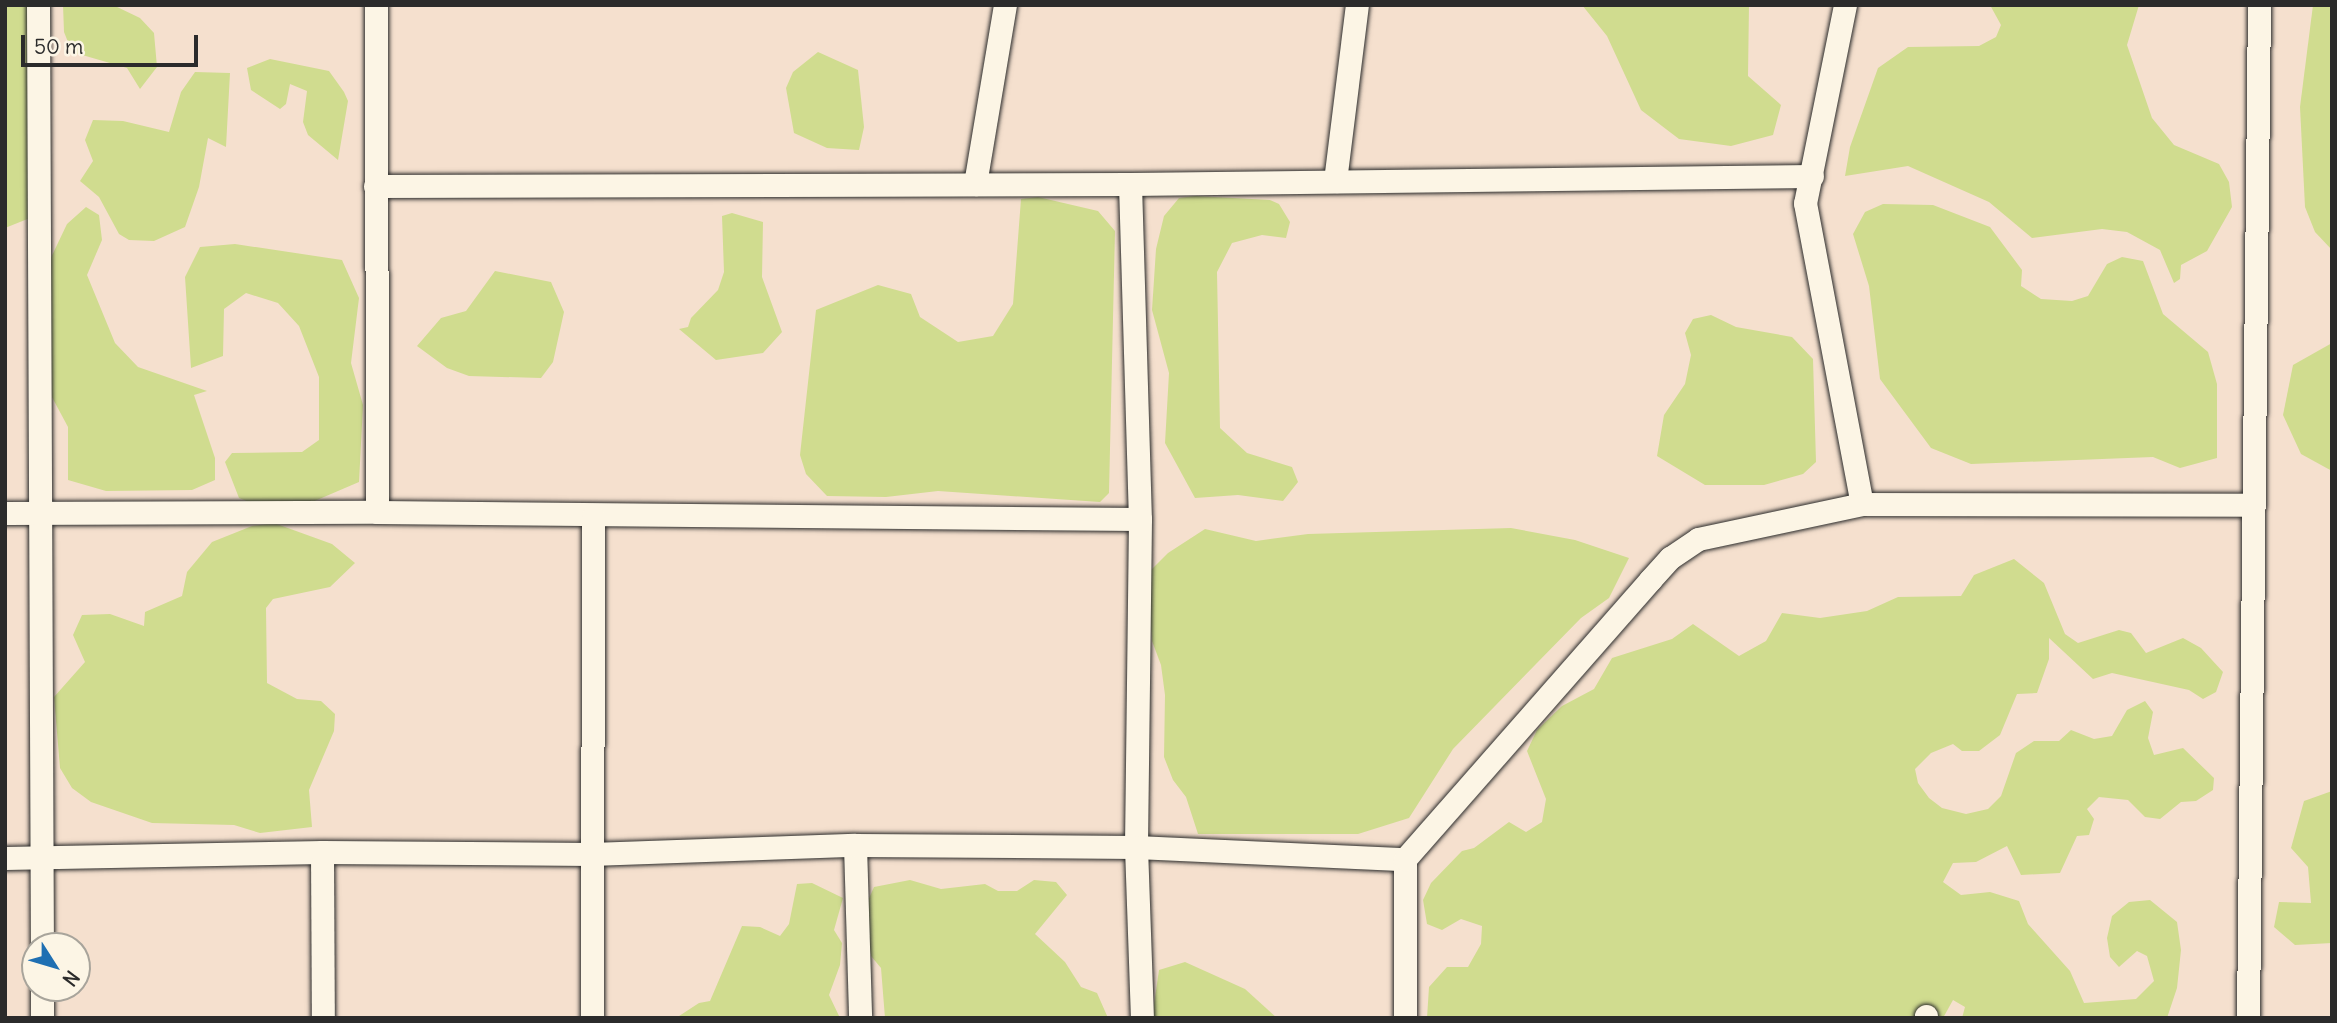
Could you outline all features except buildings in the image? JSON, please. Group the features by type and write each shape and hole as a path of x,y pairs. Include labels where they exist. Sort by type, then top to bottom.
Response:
{"street":[{"path":"38,5 42,932"},
{"path":"376,5 377,512"},
{"path":"975,184 1005,5"},
{"path":"1335,181 1357,5"},
{"path":"1845,5 1805,203 1862,504"},
{"path":"2248,1018 2259,5"},
{"path":"375,186 1130,184 1812,176"},
{"path":"1130,184 1140,520 1136,847 1142,1018"},
{"path":"1405,1018 1405,859 1670,558 1698,539 1862,504 2254,505"},
{"path":"5,513 377,512 593,517 1140,520"},
{"path":"592,1018 593,517"},
{"path":"5,858 322,852 591,854 855,845 1136,847 1405,859"},
{"path":"855,845 860,1018"},
{"path":"322,852 323,1018"}],"green space":[{"path":"5,5 40,5 35,216 5,228"},
{"path":"63,5 113,5 140,18 154,33 157,67 140,89 127,68 72,52 64,32"},
{"path":"1582,5 1749,5 1748,76 1781,105 1773,135 1731,146 1679,139 1641,110 1607,36"},
{"path":"1990,5 2139,5 2127,45 2152,118 2174,145 2219,164 2229,182 2232,207 2207,251 2181,265 2180,279 2174,283 2160,250 2127,232 2102,229 2032,238 1989,202 1908,166 1845,176 1850,147 1878,68 1908,47 1979,46 1996,37 2001,25"},
{"path":"2313,5 2332,5 2332,250 2315,232 2305,207 2300,107"},
{"path":"818,52 858,70 864,127 859,150 827,148 794,133 786,88 793,72"},
{"path":"270,59 329,71 344,92 348,101 338,160 308,135 303,122 307,91 290,84 286,104 280,109 251,90 247,68"},
{"path":"195,72 230,73 226,147 208,138 199,187 185,227 154,241 129,240 119,234 99,197 80,181 93,161 85,140 93,120 123,121 169,132 181,92"},
{"path":"1195,196 1270,200 1279,204 1290,222 1286,238 1262,235 1232,243 1217,272 1220,428 1247,453 1292,467 1298,482 1283,501 1238,495 1195,498 1165,443 1169,373 1152,310 1156,249 1164,216 1179,198"},
{"path":"1038,197 1098,211 1115,231 1109,493 1100,502 938,491 886,497 827,496 806,474 800,455 816,310 878,285 911,294 920,317 958,342 993,336 1013,304 1021,199"},
{"path":"1883,204 1933,205 1990,227 2022,270 2021,286 2041,299 2072,301 2088,296 2107,264 2122,257 2143,261 2163,314 2208,352 2217,384 2217,458 2180,468 2153,457 1971,464 1931,448 1880,379 1869,286 1853,234 1865,212"},
{"path":"86,207 99,215 102,240 87,275 115,343 138,367 207,391 194,395 215,458 215,480 192,490 106,491 68,480 68,427 46,386 47,266 67,224"},
{"path":"732,213 763,222 762,277 782,332 763,353 716,360 679,329 688,327 691,318 718,290 724,272 722,216"},
{"path":"235,244 342,260 359,298 351,363 363,405 359,482 282,515 239,498 225,462 232,453 302,452 319,440 319,377 299,326 278,303 246,293 224,309 223,356 191,368 185,277 200,247"},
{"path":"495,271 551,282 564,312 553,362 541,378 469,376 447,368 417,346 441,318 466,311"},
{"path":"1711,315 1736,327 1792,337 1813,359 1816,462 1803,474 1764,485 1705,485 1657,456 1664,415 1685,384 1691,355 1685,333 1693,319"},
{"path":"2332,343 2332,471 2301,454 2283,415 2293,365"},
{"path":"274,523 332,544 355,563 330,587 273,599 266,608 267,683 297,699 321,701 335,714 334,731 309,790 312,827 260,833 234,825 152,823 91,802 72,788 60,768 54,697 85,662 73,635 82,615 110,614 144,626 145,612 182,596 187,572 212,542 252,526"},
{"path":"1511,528 1575,540 1629,558 1609,598 1581,618 1453,749 1409,818 1358,834 1198,834 1186,797 1173,780 1164,757 1165,695 1161,665 1152,641 1147,574 1168,553 1205,529 1256,541 1308,534"},
{"path":"2014,559 2044,583 2065,634 2078,643 2119,630 2131,633 2146,653 2183,638 2201,648 2223,672 2216,692 2203,699 2189,690 2112,673 2093,679 2049,638 2049,659 2037,693 2017,694 2000,735 1979,751 1962,751 1953,744 1931,753 1915,769 1918,783 1929,798 1942,808 1966,814 1988,809 2001,796 2016,753 2034,741 2059,741 2071,730 2094,739 2112,736 2127,710 2145,701 2153,712 2148,738 2154,755 2183,748 2214,778 2213,790 2196,801 2181,802 2160,819 2145,817 2128,800 2099,797 2087,809 2094,819 2089,835 2077,836 2060,873 2021,875 2007,846 1976,862 1953,863 1943,882 1961,895 1990,892 2019,901 2028,924 2070,971 2084,1003 2136,999 2154,981 2147,956 2137,951 2119,967 2110,957 2107,938 2112,916 2129,902 2150,900 2177,922 2181,950 2177,988 2167,1018 1962,1018 1965,1007 1953,1000 1943,1018 1427,1018 1429,987 1447,967 1468,967 1481,944 1482,926 1461,919 1442,930 1427,924 1423,900 1431,883 1462,851 1474,848 1509,822 1526,832 1542,822 1546,799 1527,751 1537,730 1562,706 1594,689 1612,658 1672,639 1693,624 1739,656 1766,641 1782,613 1820,618 1867,611 1898,597 1961,596 1974,575"},
{"path":"2332,791 2332,943 2295,945 2274,927 2279,902 2311,903 2308,867 2291,848 2304,801"},
{"path":"910,880 941,889 985,884 998,891 1017,891 1034,880 1056,882 1067,895 1035,934 1065,962 1081,987 1097,993 1108,1018 885,1018 881,968 871,956 864,926 867,903 874,887"},
{"path":"812,883 843,898 834,930 842,943 840,965 829,995 840,1018 676,1018 699,1003 710,1001 742,926 760,927 780,936 789,924 797,884"},
{"path":"1185,962 1245,989 1277,1018 1152,1018 1159,970"}]}
